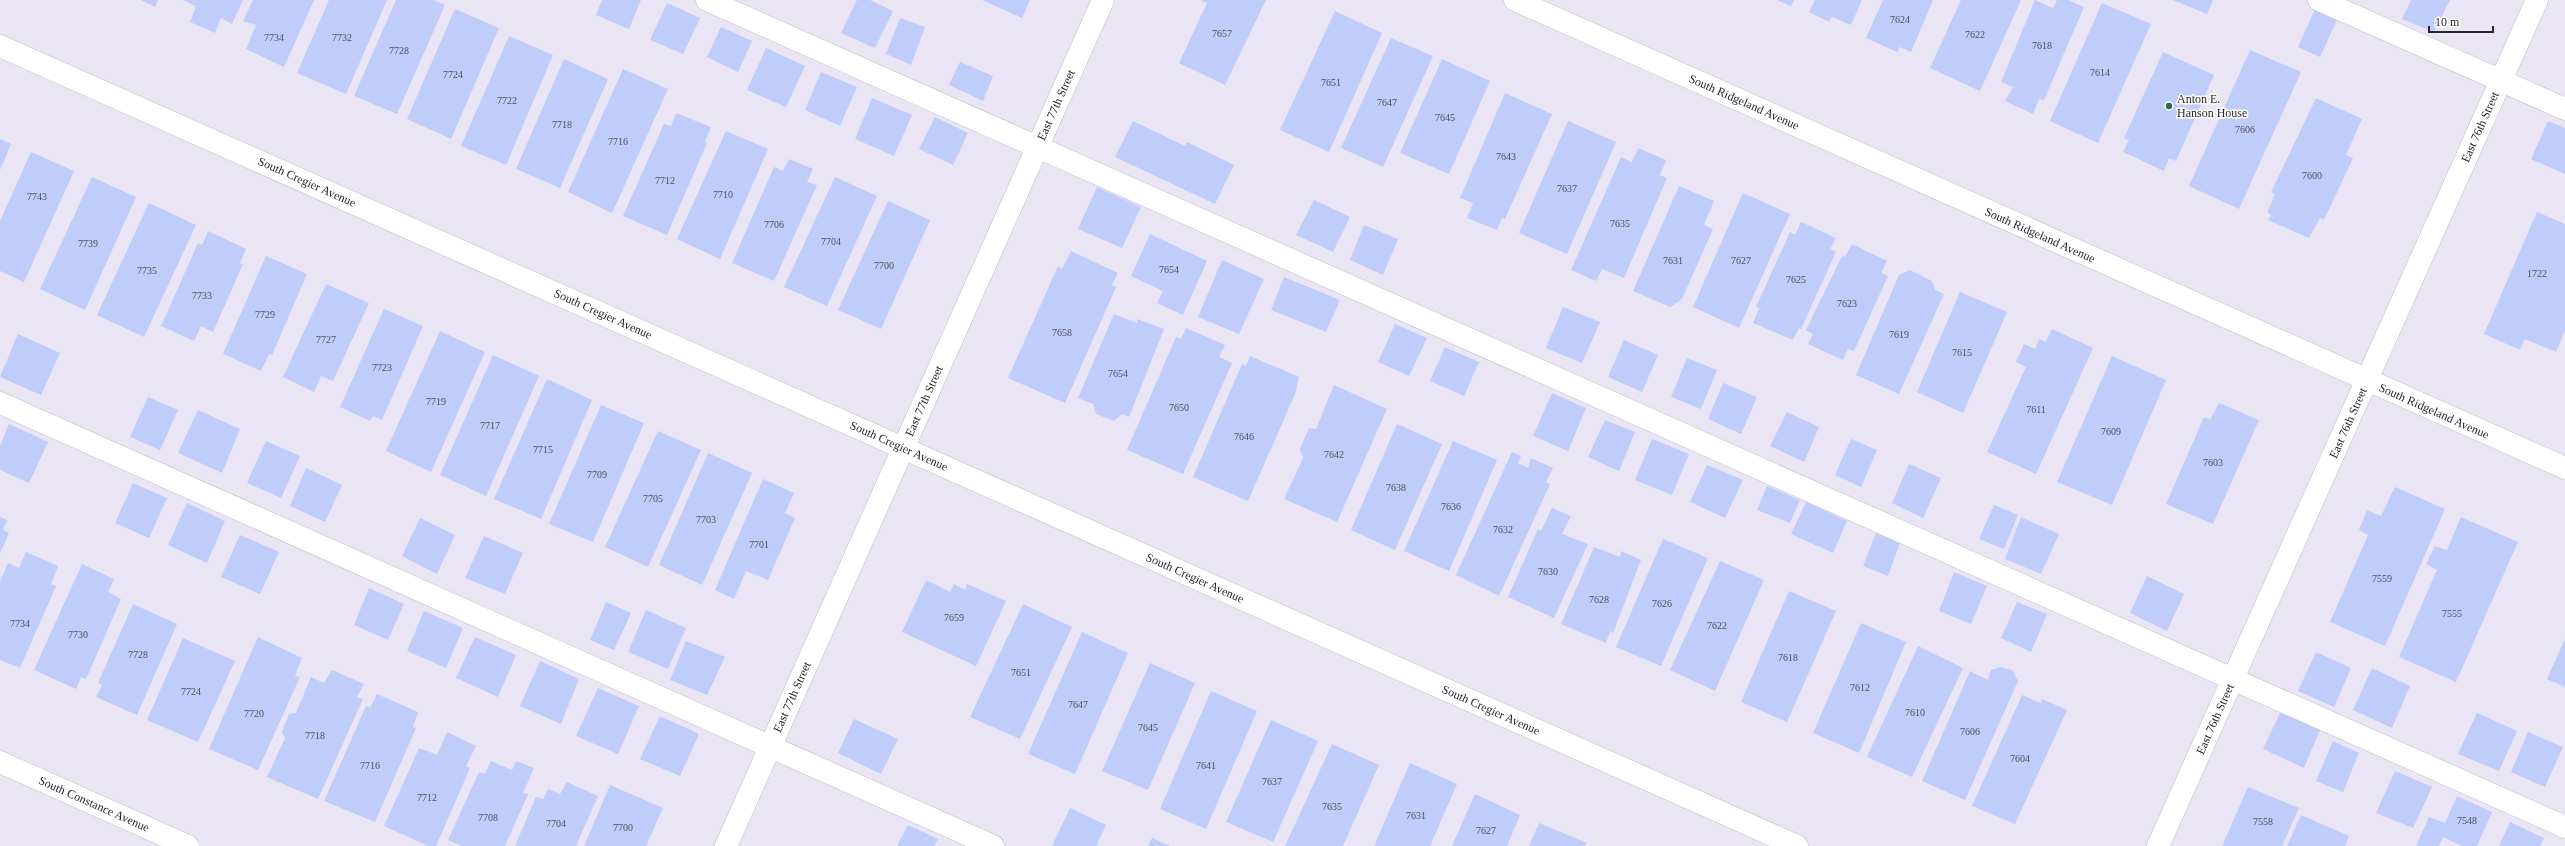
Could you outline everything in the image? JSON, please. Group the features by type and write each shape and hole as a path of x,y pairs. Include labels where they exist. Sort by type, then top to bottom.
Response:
{"street":[{"path":"707,0 2565,827"},
{"name":"East 77th Street","path":"726,846 1103,0"},
{"name":"South Ridgeland Avenue","path":"1515,0 2565,468"},
{"path":"2319,0 2565,110"},
{"name":"East 76th Street","path":"2158,846 2537,0"},
{"name":"South Cregier Avenue","path":"0,46 1797,846"},
{"path":"0,403 993,846"},
{"name":"South Constance Avenue","path":"0,762 188,846"}],"building":[{"path":"141,0 158,0 155,7"},
{"path":"183,0 243,0 232,24 221,18 215,33 190,22 196,6"},
{"path":"253,0 314,0 284,67 246,49 256,25 243,21"},
{"path":"329,0 387,0 346,94 297,73"},
{"path":"396,0 434,0 445,5 397,114 354,96"},
{"path":"602,0 641,0 629,29 596,15"},
{"path":"857,0 870,0 893,11 875,48 841,33"},
{"path":"982,0 1030,0 1022,18"},
{"path":"1200,0 1266,0 1225,85 1179,63 1207,3"},
{"path":"1777,0 1794,0 1791,6"},
{"path":"1815,0 1862,0 1851,25 1832,17 1829,22 1809,12"},
{"path":"1883,0 1933,0 1911,52 1900,47 1897,52 1866,38"},
{"path":"1961,0 2021,0 1980,91 1930,68"},
{"path":"2035,0 2053,8 2057,0 2068,0 2084,7 2044,100 2039,99 2033,114 2005,101 2013,87 2001,82"},
{"path":"2173,0 2213,0 2207,14"},
{"path":"2411,0 2450,0 2434,32 2402,19"},
{"path":"667,3 700,18 683,54 650,40"},
{"path":"2102,3 2151,24 2098,143 2050,121"},
{"path":"455,9 499,28 451,139 407,119"},
{"path":"2315,9 2337,20 2320,57 2298,47"},
{"path":"1335,11 1382,33 1329,152 1280,130"},
{"path":"900,18 925,27 911,65 886,54"},
{"path":"721,27 752,41 738,72 707,57"},
{"path":"509,36 553,55 506,165 461,146"},
{"path":"1391,38 1433,56 1383,167 1341,148"},
{"path":"766,48 805,66 786,107 747,90"},
{"path":"2250,50 2301,72 2239,209 2189,186"},
{"name":"Anton E. Hanson House","path":"2163,52 2214,75 2176,161 2169,158 2164,171 2123,152 2129,140 2124,138"},
{"path":"564,59 608,79 560,188 516,169"},
{"path":"1442,59 1490,81 1449,174 1400,153"},
{"path":"960,62 993,76 983,101 949,85"},
{"path":"623,69 668,89 612,213 568,192"},
{"path":"821,72 857,87 840,126 805,110"},
{"path":"1505,93 1552,114 1505,219 1502,218 1497,230 1467,218 1473,203 1460,198"},
{"path":"872,98 912,115 894,156 855,139"},
{"path":"2316,98 2362,119 2346,155 2353,158 2324,220 2320,218 2309,238 2268,220 2271,214 2267,213 2275,194 2271,192"},
{"path":"676,113 711,127 705,142 707,143 667,235 623,216 664,124 671,126"},
{"path":"935,117 968,133 953,165 919,149"},
{"path":"1133,121 1185,146 1187,142 1234,165 1215,204 1115,157"},
{"path":"1568,121 1616,142 1567,254 1519,233"},
{"path":"2548,121 2565,128 2565,174 2531,159"},
{"path":"726,131 768,149 720,259 677,239"},
{"path":"0,139 11,144 0,170"},
{"path":"1638,148 1666,160 1660,175 1667,178 1624,278 1602,269 1596,281 1571,270 1621,157 1632,162"},
{"path":"31,152 74,171 24,282 0,271 0,221"},
{"path":"789,159 813,169 807,182 817,185 774,281 732,263 774,167 783,171"},
{"path":"92,177 136,197 85,310 40,289"},
{"path":"835,177 877,196 827,306 784,287"},
{"path":"1679,186 1714,201 1704,225 1713,229 1682,299 1670,307 1633,291"},
{"path":"1097,187 1141,207 1122,248 1078,229"},
{"path":"1743,193 1790,214 1739,328 1693,307"},
{"path":"1314,200 1350,217 1333,252 1296,235"},
{"path":"888,201 930,220 881,329 838,310"},
{"path":"149,203 196,225 144,337 97,315"},
{"path":"2537,212 2565,224 2565,331 2556,352 2525,339 2520,350 2484,334"},
{"path":"1801,222 1836,238 1830,249 1836,252 1801,329 1799,328 1793,340 1753,323 1759,308 1756,307 1790,232 1795,235"},
{"path":"1364,225 1398,239 1383,275 1350,260"},
{"path":"208,231 246,249 240,263 243,264 213,332 201,326 194,341 161,326 198,243 202,245"},
{"path":"1150,234 1207,261 1183,315 1157,303 1163,291 1131,276"},
{"path":"1852,244 1887,261 1881,273 1888,276 1854,351 1848,349 1843,360 1808,344 1813,334 1806,330 1842,256 1845,257"},
{"path":"1071,251 1118,273 1112,285 1116,287 1065,403 1008,378 1058,266 1062,269"},
{"path":"266,256 307,274 272,355 269,354 261,371 223,354"},
{"path":"1222,260 1264,279 1239,334 1198,317"},
{"path":"1910,270 1932,281 1935,290 1944,294 1899,394 1856,375 1899,275"},
{"path":"1284,277 1340,300 1326,332 1271,310"},
{"path":"326,284 369,303 333,381 321,376 314,392 283,377"},
{"path":"1960,292 2007,312 1963,413 1917,392"},
{"path":"1563,307 1600,322 1582,363 1546,348"},
{"path":"384,309 423,326 382,420 373,416 370,421 340,407"},
{"path":"1114,314 1137,323 1137,319 1164,329 1129,417 1122,414 1114,421 1096,414 1093,404 1078,398"},
{"path":"1395,324 1427,338 1409,376 1378,362"},
{"path":"1186,328 1225,345 1219,357 1232,363 1183,474 1127,450 1176,337 1181,339"},
{"path":"2052,329 2093,348 2036,474 1987,452 2026,367 2016,362 2024,344 2035,349 2039,339 2046,342"},
{"path":"440,331 485,352 431,472 386,451"},
{"path":"18,334 60,353 41,395 0,377"},
{"path":"1624,340 1658,355 1642,392 1608,377"},
{"path":"1445,347 1479,362 1464,396 1430,381"},
{"path":"493,355 539,376 486,496 440,475"},
{"path":"1250,356 1299,377 1295,394 1248,501 1193,477 1242,364 1246,366"},
{"path":"2112,356 2166,380 2112,505 2057,482"},
{"path":"1687,358 1717,370 1701,409 1671,397"},
{"path":"547,379 592,400 541,519 494,499"},
{"path":"1723,383 1757,397 1741,434 1708,419"},
{"path":"1334,385 1387,409 1337,522 1284,499 1303,458 1300,449 1309,428 1316,429"},
{"path":"1552,393 1586,408 1568,451 1533,436"},
{"path":"148,397 178,410 160,450 130,437"},
{"path":"2219,403 2259,420 2213,524 2166,504 2204,417 2210,420"},
{"path":"601,405 644,423 593,542 549,524"},
{"path":"198,410 240,429 222,473 178,453"},
{"path":"1787,412 1819,427 1804,462 1770,446"},
{"path":"1605,420 1635,432 1619,471 1588,457"},
{"path":"9,424 48,442 29,483 0,470 0,446"},
{"path":"1397,424 1442,444 1395,550 1351,530"},
{"path":"658,431 701,450 648,567 605,547"},
{"path":"1652,439 1689,454 1672,495 1635,480"},
{"path":"1851,439 1877,450 1861,487 1835,475"},
{"path":"266,441 300,456 281,498 247,483"},
{"path":"1453,441 1497,460 1449,571 1404,551"},
{"path":"1512,452 1521,456 1518,463 1528,468 1531,458 1553,468 1546,482 1550,484 1499,596 1456,575"},
{"path":"708,453 752,473 702,585 659,565"},
{"path":"1909,464 1941,478 1923,518 1892,503"},
{"path":"1707,465 1743,480 1725,518 1690,502"},
{"path":"306,468 342,485 325,522 290,506"},
{"path":"763,479 794,493 785,513 795,518 768,580 746,571 734,599 715,590"},
{"path":"133,483 167,498 149,538 115,523"},
{"path":"1767,486 1800,500 1790,523 1757,510"},
{"path":"2395,487 2445,509 2385,646 2330,622 2368,535 2359,530 2367,510 2381,516"},
{"path":"1806,502 1847,521 1833,553 1791,534"},
{"path":"187,503 225,521 207,563 168,545"},
{"path":"1994,505 2018,515 2004,549 1979,539"},
{"path":"1552,508 1571,516 1562,534 1588,544 1554,618 1508,597 1538,529 1541,531"},
{"path":"0,517 7,520 3,530 9,533 0,553"},
{"path":"2021,517 2059,534 2041,574 2005,559"},
{"path":"2461,517 2518,542 2456,682 2399,657 2437,570 2426,564 2435,546 2447,550"},
{"path":"420,518 455,535 437,574 402,556"},
{"path":"1876,533 1900,543 1888,576 1863,566"},
{"path":"240,535 279,552 260,594 221,577"},
{"path":"484,536 523,553 505,594 465,578"},
{"path":"1663,539 1708,558 1661,666 1616,647"},
{"path":"1594,547 1620,557 1621,551 1641,560 1613,633 1610,631 1606,643 1561,624"},
{"path":"26,552 58,566 51,584 56,586 20,668 0,660 0,582 8,563 19,568"},
{"path":"1720,561 1764,580 1715,691 1670,670"},
{"path":"82,564 114,579 108,592 121,599 86,679 81,677 76,689 34,670"},
{"path":"1954,572 1987,586 1971,624 1939,611"},
{"path":"2147,576 2184,594 2167,631 2130,613"},
{"path":"926,580 950,592 954,584 965,590 967,584 1006,601 976,666 902,632"},
{"path":"369,588 404,604 388,640 354,625"},
{"path":"1789,591 1836,611 1787,722 1741,702"},
{"path":"606,602 631,613 614,650 590,640"},
{"path":"2017,602 2047,614 2031,652 2001,638"},
{"path":"133,604 177,624 137,715 96,697 102,685 98,683"},
{"path":"1023,604 1072,627 1020,739 970,717"},
{"path":"646,610 686,628 668,669 628,652"},
{"path":"424,611 463,628 446,668 407,651"},
{"path":"1861,623 1906,642 1859,753 1813,733"},
{"path":"1082,632 1128,653 1075,774 1028,754"},
{"path":"258,637 302,658 295,676 300,677 258,770 209,749"},
{"path":"475,637 516,655 498,697 456,678"},
{"path":"183,638 235,661 198,742 147,720"},
{"path":"2565,639 2565,687 2547,679"},
{"path":"686,641 725,657 707,695 670,680"},
{"path":"1918,646 1963,668 1912,777 1867,757"},
{"path":"2316,652 2351,668 2334,707 2298,691"},
{"path":"540,661 579,679 561,724 520,706"},
{"path":"1150,663 1195,683 1148,790 1102,771"},
{"path":"2001,667 2012,670 2018,681 1965,800 1922,781 1970,671 1988,680 1991,670"},
{"path":"2372,668 2410,686 2392,728 2353,710"},
{"path":"332,670 364,684 357,697 363,699 318,799 267,777 285,738 282,732 289,714 296,713 311,677 324,683"},
{"path":"598,688 639,706 618,754 576,736"},
{"path":"1211,691 1257,711 1206,829 1160,809"},
{"path":"377,694 418,712 413,727 416,728 375,822 324,801 366,706 370,708"},
{"path":"2022,695 2041,703 2042,699 2067,710 2015,824 1972,806"},
{"path":"2280,713 2320,730 2304,768 2263,749"},
{"path":"2477,713 2517,731 2499,771 2458,754"},
{"path":"660,716 699,734 680,776 640,759"},
{"path":"854,719 898,739 881,774 838,753"},
{"path":"1271,720 1318,741 1273,842 1226,822"},
{"path":"447,732 476,746 466,766 470,768 436,846 428,846 384,826 419,748 437,755"},
{"path":"2528,732 2563,747 2545,787 2511,772"},
{"path":"2333,741 2359,753 2343,792 2316,781"},
{"path":"1332,744 1379,765 1343,846 1285,846"},
{"path":"491,761 512,770 516,761 534,768 523,793 528,794 505,846 462,846 448,840 479,772 485,774"},
{"path":"1410,763 1457,784 1430,846 1374,846"},
{"path":"2395,771 2432,787 2413,828 2376,813"},
{"path":"567,782 598,796 576,846 515,846 536,797 543,799 548,789 560,794"},
{"path":"610,785 663,808 646,846 584,846"},
{"path":"2248,787 2299,808 2282,846 2222,846"},
{"path":"1475,794 1520,815 1507,846 1452,846"},
{"path":"2457,796 2492,812 2477,846 2462,846 2443,837 2439,846 2416,846 2429,817 2445,823"},
{"path":"1070,808 1106,825 1096,846 1052,846"},
{"path":"2301,815 2349,836 2345,846 2287,846"},
{"path":"2510,822 2544,838 2540,846 2499,846"},
{"path":"1539,823 1587,843 1585,846 1529,846"},
{"path":"908,825 938,839 934,846 897,846"},
{"path":"1152,838 1170,846 1148,846"}],"place":[{"name":"Anton E. Hanson House","path":"2169,106"}]}
